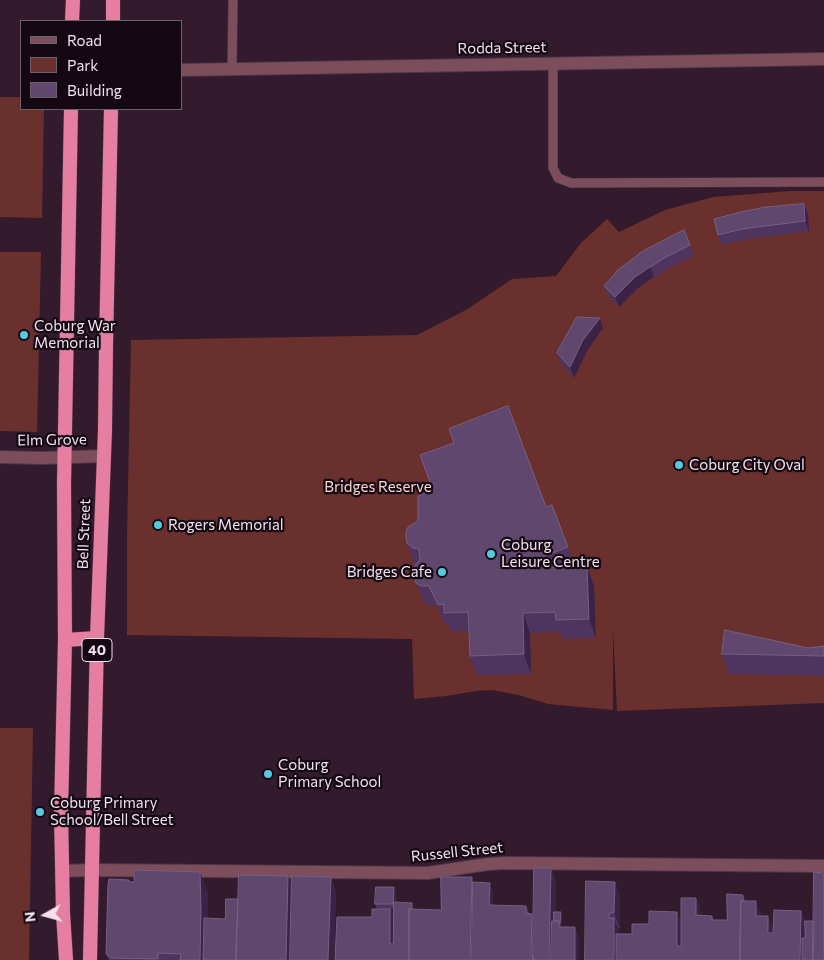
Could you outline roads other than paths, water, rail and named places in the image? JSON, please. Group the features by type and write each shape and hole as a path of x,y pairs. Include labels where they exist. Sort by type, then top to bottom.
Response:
{"highway":[{"path":"72,20 73,0"},
{"path":"113,0 113,20"},
{"name":"Bell Street","path":"66,960 61,813 65,640 65,457 71,110"},
{"name":"Bell Street","path":"90,960 97,638 105,430 111,110"},
{"path":"65,640 97,638"}],"street":[{"name":"Rodda Street","path":"182,70 824,59"},
{"name":"Elm Grove","path":"0,457 104,456"},
{"name":"Russell Street","path":"62,871 428,873 506,863 824,866"}],"lane":[{"path":"232,69 233,0"},
{"path":"553,63 553,168 558,178 571,183 824,182"}],"place":[{"name":"Coburg War Memorial","path":"24,335"},
{"name":"Coburg City Oval","path":"679,465"},
{"name":"Rogers Memorial","path":"158,525"},
{"name":"Coburg Leisure Centre","path":"491,554"},
{"name":"Bridges Cafe","path":"442,572"},
{"name":"Coburg Primary School","path":"268,774"},
{"name":"Coburg Primary School/Bell Street","path":"40,812"}],"park label":[{"name":"Bridges Reserve","path":"378,487"}]}
